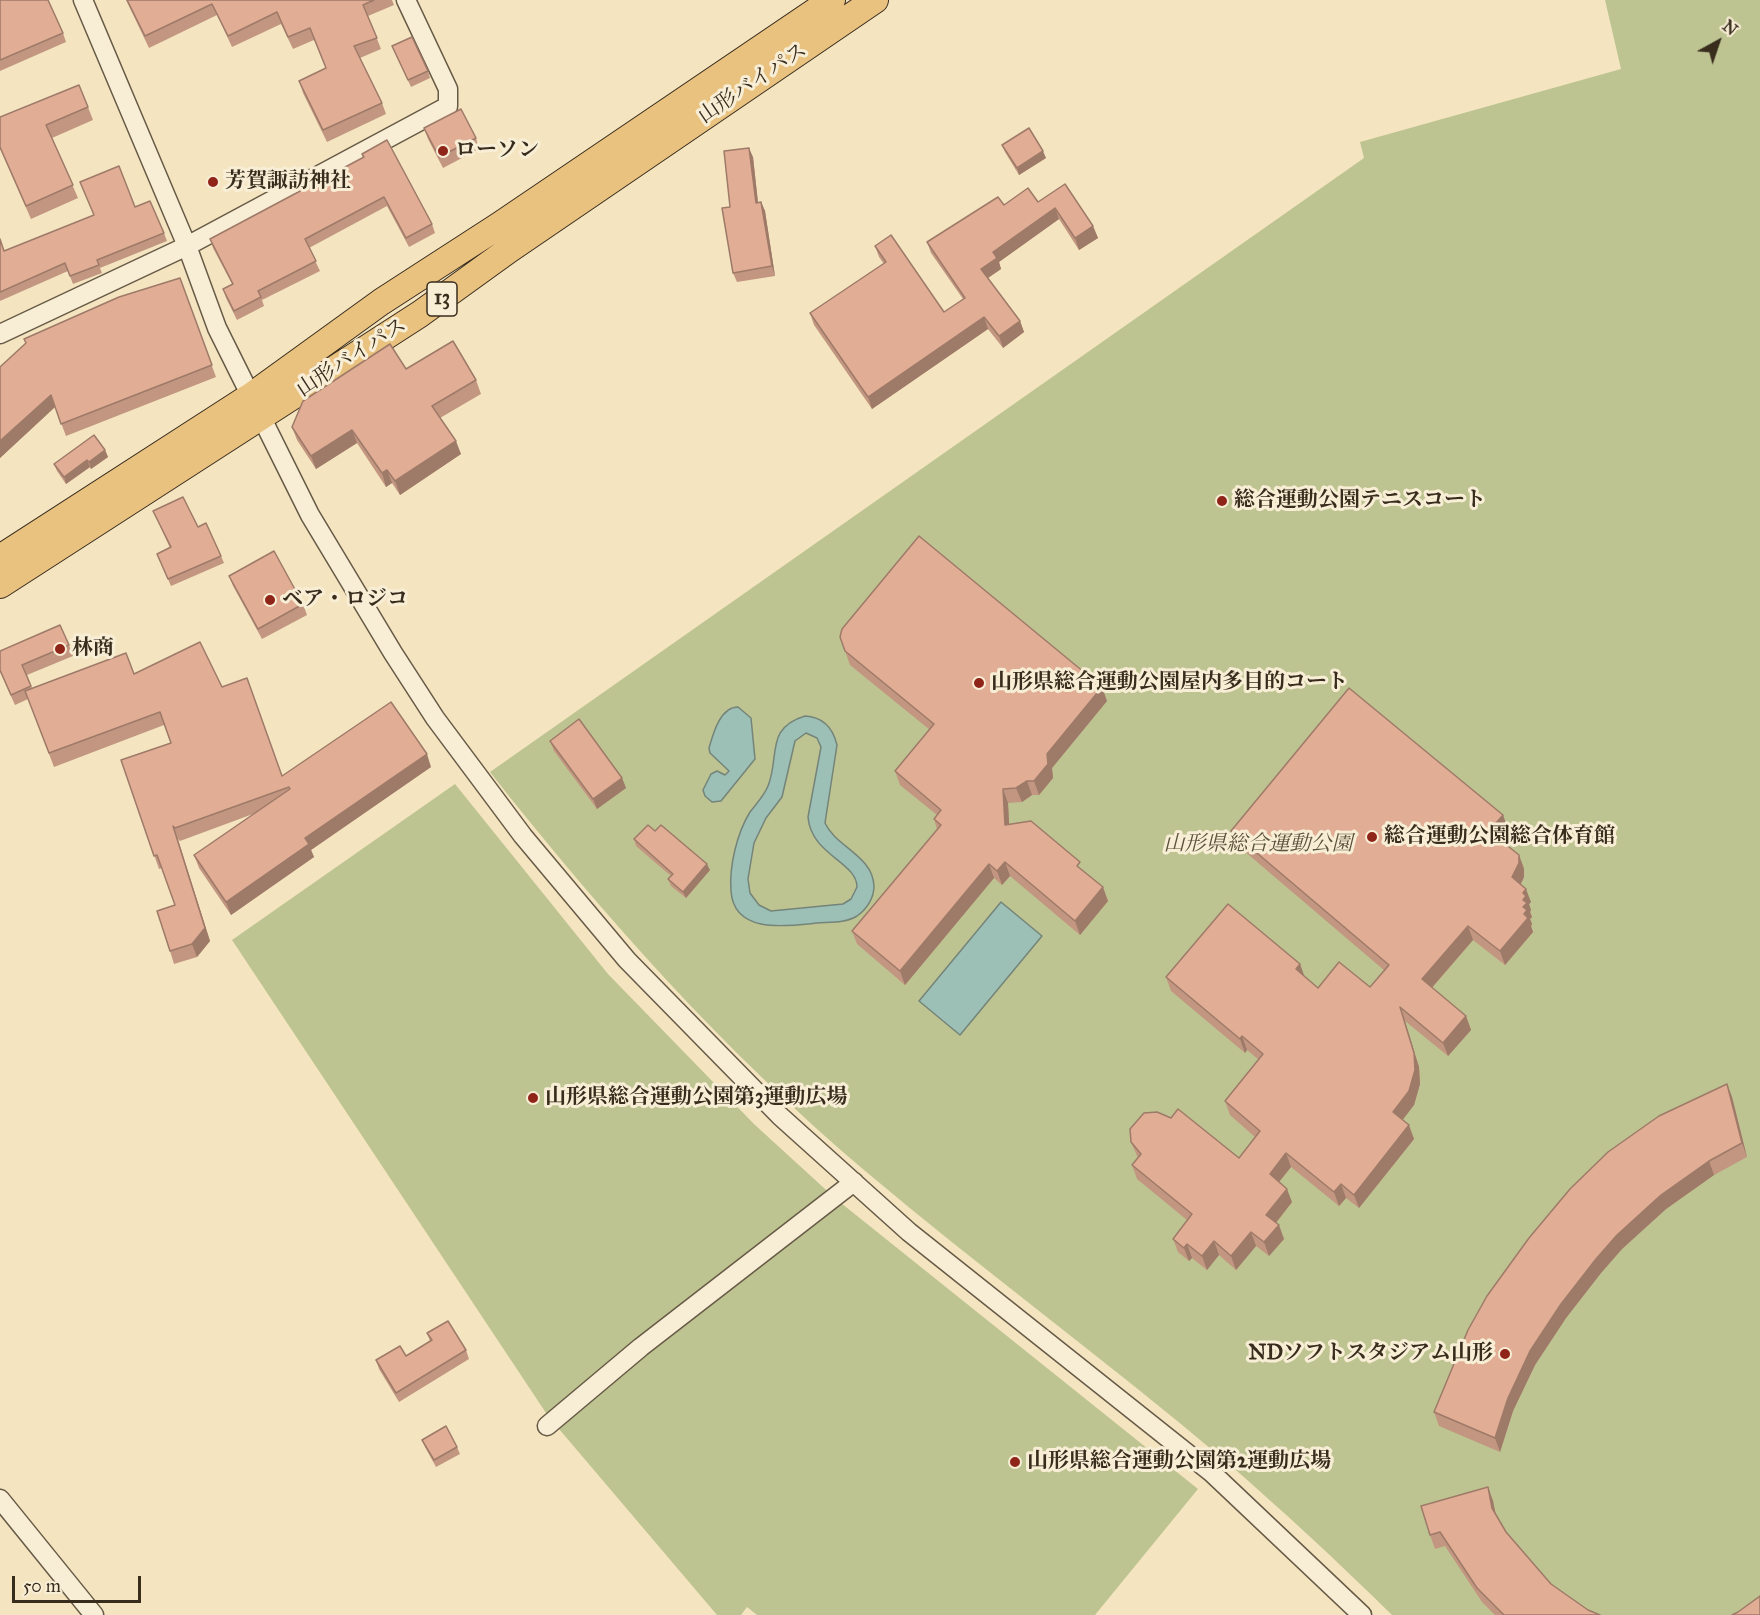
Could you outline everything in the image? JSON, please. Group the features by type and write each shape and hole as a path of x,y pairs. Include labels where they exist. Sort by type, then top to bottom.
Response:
{"highway":[{"name":"山形バイパス","path":"0,585 255,407 381,302 500,225 832,0"},
{"name":"山形バイパス","path":"0,558 255,407 420,314 520,242 875,0"}],"street":[{"path":"83,0 186,246 217,328 310,515 435,718 523,836 627,960 780,1116 968,1280 1212,1473 1362,1615"},
{"path":"0,334 186,246 448,105 448,89 406,0"},
{"path":"547,1426 641,1347 854,1182"},
{"path":"0,1499 94,1615"}],"green space":[{"name":"山形県総合運動公園","path":"1605,0 1760,0 1760,1615 1392,1615 1223,1459 908,1207 813,1125 714,1030 667,981 621,930 490,772 1364,158 1360,142 1621,69"},
{"path":"455,784 608,974 754,1124 836,1199 1198,1489 1095,1615 757,1615 747,1607 741,1615 717,1615 548,1416 232,940"}],"water":[{"path":"738,707 751,718 755,759 721,801 712,802 705,796 703,790 711,774 717,771 725,775 729,771 710,753 709,748 722,716 726,711"},
{"path":"805,716 822,721 833,733 837,745 825,823 837,839 861,859 872,876 874,886 873,895 867,907 848,920 778,926 764,925 742,915 734,905 731,881 738,840 745,820 768,786 779,736 792,721","holes":["806,733 817,738 821,747 808,817 811,830 825,849 850,871 857,887 851,899 843,904 771,911 759,905 750,893 748,879 754,843 766,818 782,797 795,741"]},
{"path":"1001,902 1042,936 960,1035 919,1001"}],"building":[{"path":"0,0 48,0 63,33 0,60"},
{"path":"127,0 374,0 363,5 377,38 354,46 382,103 323,130 299,81 326,68 310,28 288,37 277,12 228,36 212,4 145,36"},
{"path":"412,37 428,71 408,80 392,46"},
{"path":"79,85 88,107 46,125 73,185 26,206 0,147 0,117"},
{"path":"461,109 476,138 439,157 424,128"},
{"path":"1029,128 1043,151 1017,168 1002,145"},
{"path":"387,140 432,224 406,238 384,197 305,239 316,261 258,291 261,297 234,311 223,289 233,284 210,239 364,157 362,154"},
{"path":"749,148 756,203 761,202 772,266 733,273 722,208 730,207 724,151"},
{"path":"119,166 135,207 150,201 164,233 97,260 99,265 70,276 65,263 0,292 0,239 4,251 94,215 80,182"},
{"path":"1065,184 1093,226 1075,238 1055,208 993,252 997,258 981,269 1020,321 999,336 984,317 868,397 810,313 886,262 875,246 891,235 944,312 965,298 927,242 998,197 1004,205 1028,188 1038,202"},
{"path":"180,278 212,365 61,424 51,395 0,441 0,367 26,343 24,339 119,297"},
{"path":"453,341 476,380 432,406 456,441 395,481 387,470 382,473 352,430 311,456 292,427 303,401 390,344 406,369"},
{"path":"94,435 105,450 64,477 54,464"},
{"path":"183,497 198,527 206,523 221,556 168,579 157,554 171,547 153,511"},
{"path":"919,536 1102,687 1047,754 1048,764 1034,781 1027,781 1016,788 1003,789 1005,825 1031,821 1080,862 1077,866 1103,887 1075,921 1005,862 997,871 989,864 900,971 852,931 941,825 934,819 941,810 895,771 934,724 845,651 840,637 842,629"},
{"name":"ベア・ロジコ","path":"274,551 303,604 258,629 229,576"},
{"path":"60,625 69,645 22,665 31,686 11,695 0,670 0,651"},
{"path":"200,642 222,687 247,678 282,776 391,702 427,754 305,838 309,844 226,902 194,855 290,789 289,787 175,828 173,826 205,928 192,944 170,951 157,911 175,905 157,855 154,856 121,760 171,743 160,712 49,753 25,691 126,653 134,674"},
{"path":"1349,688 1503,815 1489,831 1519,855 1519,863 1512,877 1526,889 1523,893 1526,896 1523,900 1527,903 1523,907 1527,910 1524,914 1528,918 1500,951 1468,926 1422,979 1466,1016 1443,1043 1400,1007 1414,1053 1415,1070 1409,1091 1393,1112 1409,1125 1354,1195 1341,1184 1334,1192 1286,1153 1270,1174 1287,1189 1266,1215 1279,1225 1264,1242 1251,1232 1231,1256 1214,1241 1202,1256 1187,1244 1184,1248 1173,1239 1192,1214 1132,1165 1141,1154 1131,1142 1130,1129 1144,1113 1157,1112 1171,1118 1178,1109 1239,1158 1260,1131 1225,1101 1263,1054 1242,1036 1240,1039 1166,977 1228,904 1300,964 1296,969 1318,988 1339,962 1370,987 1389,965 1231,831"},
{"path":"579,719 622,778 593,799 550,741"},
{"path":"648,825 655,831 661,825 707,864 683,892 668,879 673,874 634,839"},
{"name":"NDソフトスタジアム山形","path":"1727,1084 1742,1143 1709,1161 1661,1195 1617,1235 1596,1259 1561,1304 1530,1351 1508,1398 1495,1438 1434,1412 1468,1330 1487,1296 1529,1238 1570,1189 1608,1152 1659,1116"},
{"path":"448,1321 466,1350 396,1393 376,1360 400,1346 406,1356 432,1340 427,1333"},
{"path":"446,1426 457,1447 434,1460 422,1440"},
{"path":"1488,1487 1492,1508 1506,1532 1551,1584 1588,1610 1600,1615 1504,1615 1477,1588 1440,1532 1430,1535 1421,1506"},
{"path":"1760,1596 1760,1615 1732,1615 1738,1612"}],"place":[{"name":"ローソン","path":"443,151"},
{"name":"芳賀諏訪神社","path":"213,182"},
{"name":"総合運動公園テニスコート","path":"1222,501"},
{"name":"ベア・ロジコ","path":"270,600"},
{"name":"林商","path":"60,649"},
{"name":"山形県総合運動公園屋内多目的コート","path":"979,683"},
{"name":"総合運動公園総合体育館","path":"1372,837"},
{"name":"山形県総合運動公園第3運動広場","path":"533,1098"},
{"name":"NDソフトスタジアム山形","path":"1505,1354"},
{"name":"山形県総合運動公園第2運動広場","path":"1015,1462"}]}
